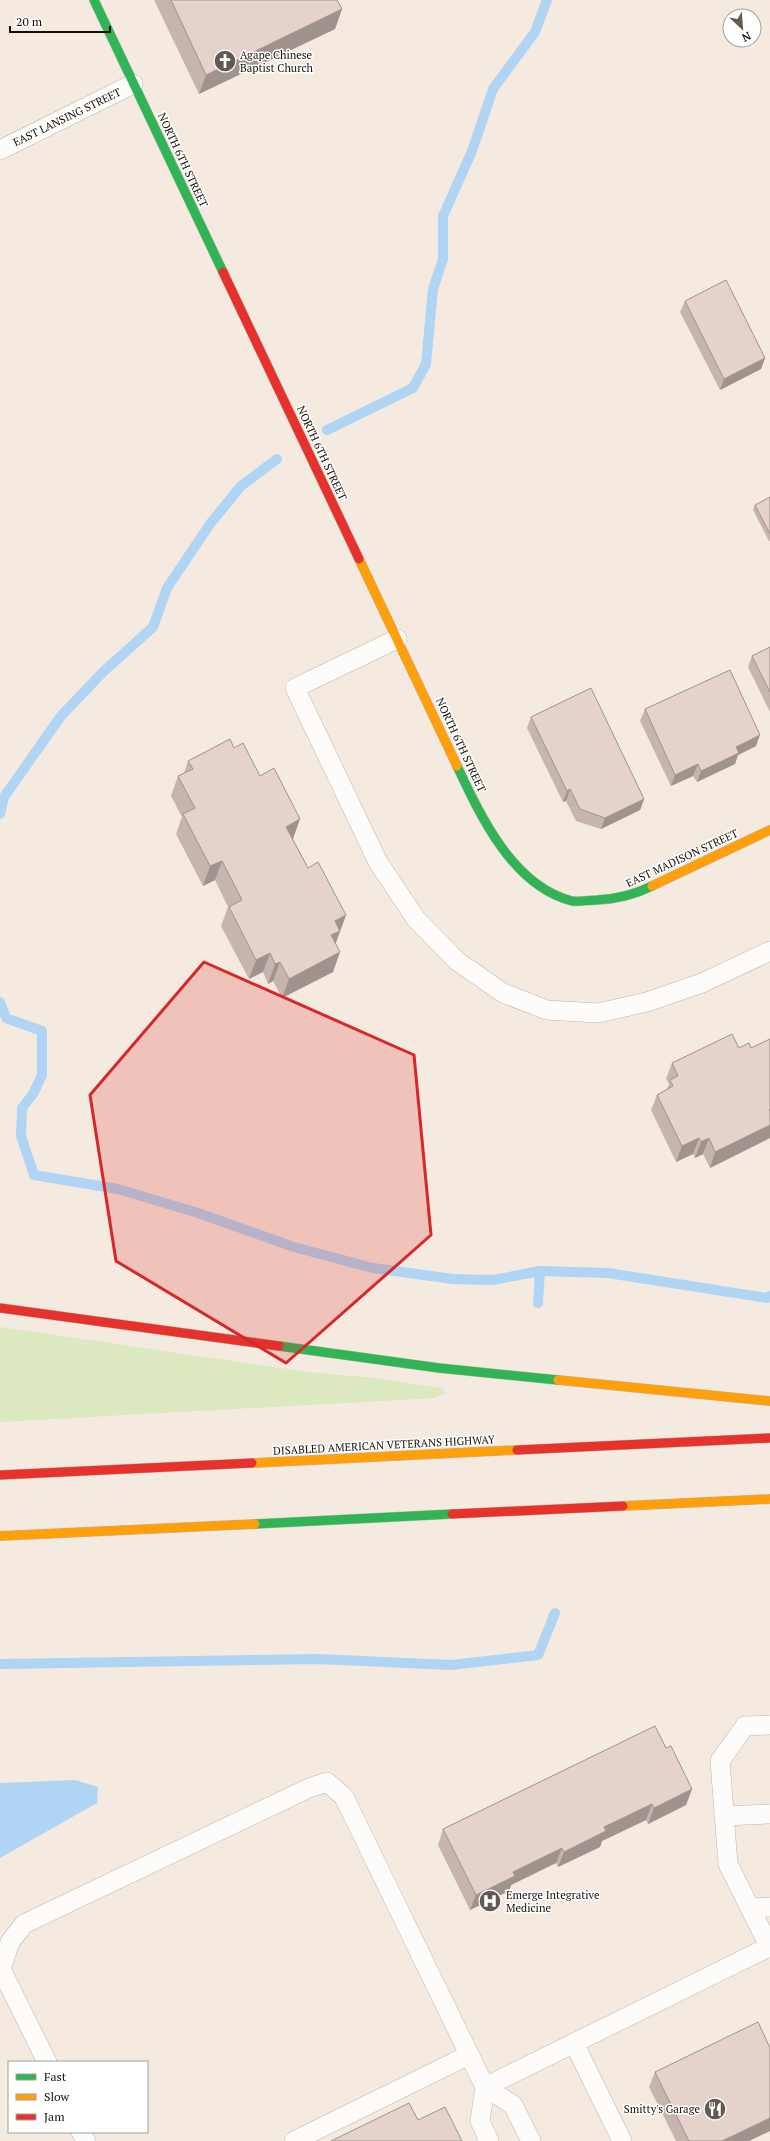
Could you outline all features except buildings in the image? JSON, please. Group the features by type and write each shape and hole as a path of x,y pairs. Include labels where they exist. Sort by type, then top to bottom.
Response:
{"main road":[{"name":"NORTH 6TH STREET","path":"94,0 473,800 501,848 535,884 556,894"},
{"name":"EAST MADISON STREET","path":"556,894 573,901 618,899 657,885 770,830"},
{"path":"0,1308 440,1368 770,1401"},
{"name":"DISABLED AMERICAN VETERANS HIGHWAY","path":"0,1475 770,1438"},
{"path":"0,1536 770,1499"}],"lane":[{"name":"EAST LANSING STREET","path":"0,150 133,84"},
{"path":"397,639 296,688 378,862 416,919 457,961 503,993 547,1010 598,1013 647,1002 702,983 770,951"},
{"path":"485,2087 770,1947 728,1864 720,1761 744,1726 770,1725"},
{"path":"46,2061 0,1969 10,1942 24,1924 309,1788 327,1782 344,1798 485,2087 513,2105 531,2141"},
{"path":"724,1816 770,1814"},
{"path":"750,1908 770,1907"},
{"path":"574,2043 622,2141"},
{"path":"294,2141 469,2055"},
{"path":"485,2087 480,2121 490,2141"}],"highlighted area":[{"path":"204,962 414,1055 431,1235 286,1363 116,1261 90,1095"}],"green space":[{"path":"0,1327 308,1372 374,1378 441,1388 446,1393 434,1398 0,1422"}],"water":[{"path":"75,1780 98,1787 97,1803 0,1858 0,1783"}],"waterway":[{"path":"327,430 413,388 426,364 433,289 443,259 443,216 472,151 493,89 535,32 547,0"},
{"path":"0,814 4,797 61,716 104,671 153,627 167,588 210,524 241,486 277,459"},
{"path":"0,1002 6,1018 42,1031 42,1075 33,1094 22,1108 21,1136 34,1175 118,1189 198,1213 294,1247 373,1268 453,1279 493,1280 540,1271 608,1273 767,1298 770,1296"},
{"path":"538,1303 540,1271"},
{"path":"0,1664 318,1659 451,1665 538,1655 555,1613"}],"traffic: fast":[{"path":"94,0 223,272"},
{"path":"457,766 488,827 501,847 516,865 533,881 551,893 572,901 581,901 618,898 639,892 652,886"},
{"path":"279,1346 439,1368 558,1380"},
{"path":"255,1524 452,1514"}],"traffic: slow":[{"path":"359,559 457,766"},
{"path":"652,886 770,830"},
{"path":"558,1380 770,1401"},
{"path":"252,1463 517,1450"},
{"path":"623,1506 770,1499"},
{"path":"0,1536 255,1524"}],"traffic: jam":[{"path":"223,272 359,559"},
{"path":"0,1308 279,1346"},
{"path":"517,1450 770,1438"},
{"path":"0,1475 252,1463"},
{"path":"452,1514 623,1506"}],"place":[{"name":"Agape Chinese Baptist Church","path":"225,61"},
{"name":"Emerge Integrative Medicine","path":"490,1901"},
{"name":"Smitty's Garage","path":"715,2109"}]}
